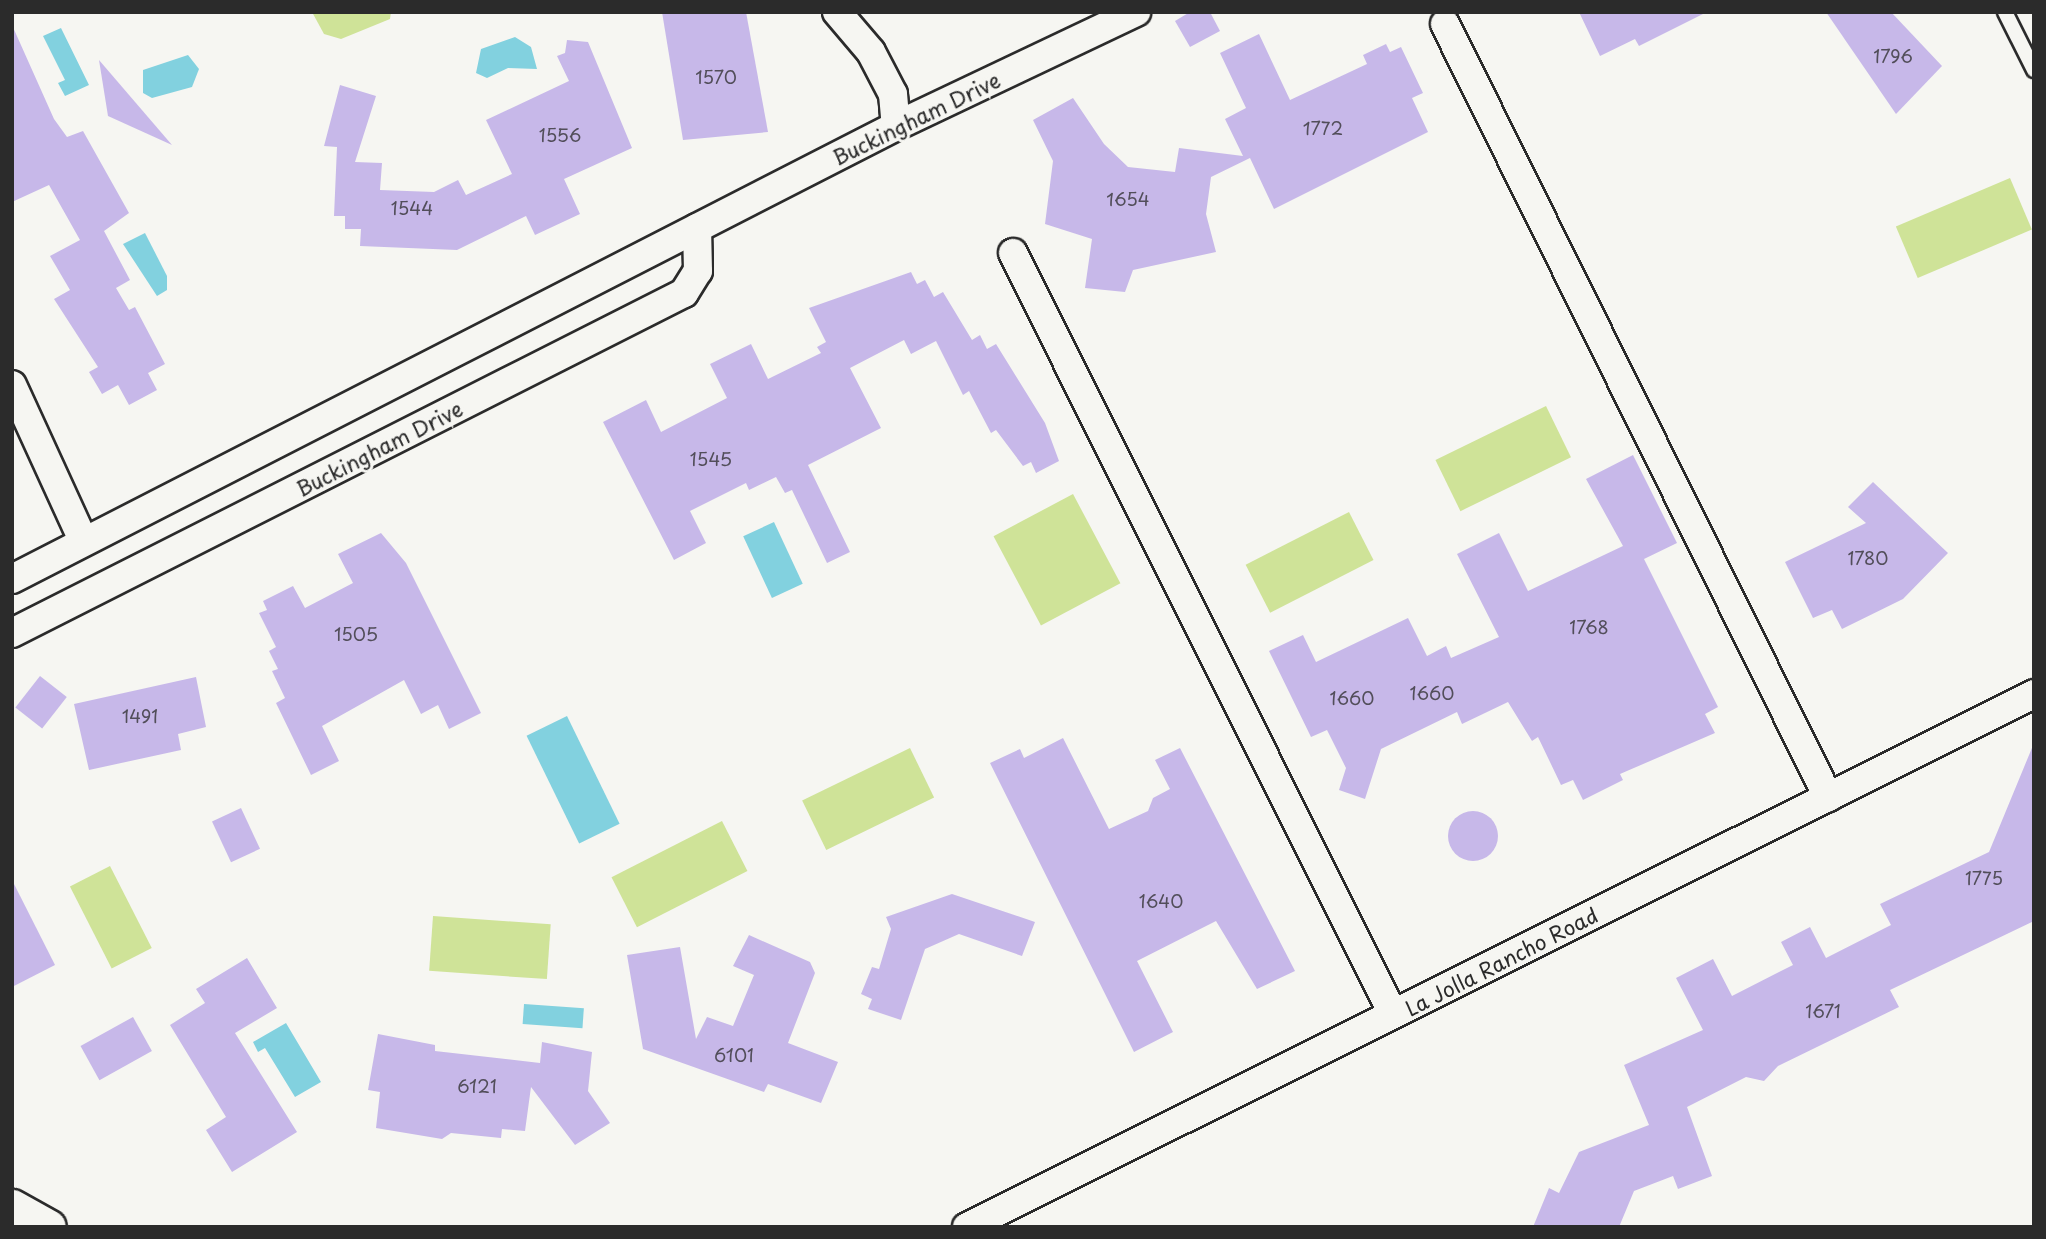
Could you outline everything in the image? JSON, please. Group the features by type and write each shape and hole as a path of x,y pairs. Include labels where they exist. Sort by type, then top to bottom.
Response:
{"street":[{"path":"837,12 871,52 893,94 896,126"},
{"name":"Buckingham Drive","path":"12,579 83,540 896,126 1136,12"},
{"path":"1445,24 1828,797"},
{"name":"Buckingham Drive","path":"12,633 684,293 698,271 697,228"},
{"path":"1013,253 1393,1014"},
{"path":"12,385 83,540"},
{"name":"La Jolla Rancho Road","path":"967,1227 2034,694"},
{"path":"12,1207 48,1227"}],"lane":[{"path":"2005,12 2034,70"}],"green space":[{"path":"312,12 391,12 390,19 341,39 324,34"},
{"path":"2010,178 2032,230 1918,278 1896,226"},
{"path":"1546,406 1571,457 1460,511 1435,460"},
{"path":"1073,494 1120,583 1041,625 994,536"},
{"path":"1349,512 1374,560 1270,613 1246,565"},
{"path":"910,748 934,797 826,850 802,801"},
{"path":"722,821 747,871 637,927 612,877"},
{"path":"110,866 152,948 112,968 70,886"},
{"path":"433,916 551,924 547,979 429,971"}],"water":[{"path":"61,28 89,85 65,96 58,83 65,80 43,36"},
{"path":"515,37 531,47 537,69 508,68 487,78 476,73 481,49"},
{"path":"188,55 199,69 192,87 152,98 143,93 143,70"},
{"path":"145,233 167,276 167,290 157,296 123,244"},
{"path":"774,522 803,584 772,598 743,536"},
{"path":"567,716 620,824 579,844 527,736"},
{"path":"524,1004 584,1008 582,1028 523,1024"},
{"path":"286,1023 321,1082 295,1097 265,1048 258,1052 253,1042"}],"building":[{"path":"662,12 746,12 768,132 683,140"},
{"path":"1190,12 1210,12 1220,31 1190,47 1175,21"},
{"path":"1579,12 1707,12 1639,46 1635,39 1600,56"},
{"path":"1826,12 1891,12 1942,66 1896,114"},
{"path":"12,25 54,119 67,137 83,131 129,213 104,231 130,280 116,288 129,310 135,307 165,364 148,373 157,390 129,405 118,385 102,394 89,372 98,367 54,299 70,290 50,256 80,240 49,185 12,202"},
{"path":"1259,34 1290,100 1367,64 1363,55 1386,44 1390,52 1401,47 1423,93 1412,98 1428,132 1274,209 1250,158 1211,177 1206,214 1216,252 1133,270 1125,292 1085,288 1092,239 1045,224 1053,161 1033,120 1073,98 1104,144 1128,167 1175,172 1179,148 1243,156 1225,119 1246,108 1220,53"},
{"path":"567,40 588,42 632,148 564,179 580,214 535,235 526,216 457,250 360,246 361,229 345,229 345,216 334,216 337,147 324,146 340,85 376,96 355,162 382,163 380,190 434,192 458,180 466,195 512,174 486,120 569,81 557,56 565,53"},
{"path":"99,60 172,145 108,116"},
{"path":"911,272 917,284 925,280 934,297 943,292 972,340 980,335 987,349 996,344 1045,423 1059,461 1036,473 1031,462 1023,466 996,430 991,433 969,391 963,395 936,341 911,354 904,340 850,368 881,428 808,465 850,552 827,563 792,490 785,493 776,477 749,490 746,483 690,511 706,543 674,560 603,422 646,400 661,432 727,398 710,364 751,344 768,379 821,353 817,347 826,342 809,308"},
{"path":"1633,455 1677,543 1644,559 1718,707 1705,714 1715,733 1620,774 1623,780 1583,800 1573,780 1561,785 1538,737 1532,741 1508,702 1462,724 1457,712 1381,749 1365,799 1339,790 1346,768 1327,730 1311,737 1269,651 1303,635 1316,662 1408,618 1427,656 1446,646 1451,658 1499,637 1457,554 1499,533 1528,591 1623,546 1586,479"},
{"path":"1873,482 1948,553 1903,599 1842,629 1832,610 1813,618 1785,562 1866,523 1848,507"},
{"path":"381,533 406,563 481,713 449,729 438,705 421,714 404,680 322,726 339,761 311,775 276,703 285,698 272,671 278,669 269,651 276,647 259,613 267,610 263,601 293,586 305,608 353,583 338,554"},
{"path":"40,676 67,697 42,728 15,708"},
{"path":"196,677 206,727 178,734 181,750 89,770 74,704"},
{"path":"1063,738 1109,829 1148,811 1153,798 1170,789 1155,760 1180,748 1295,971 1257,989 1216,921 1137,961 1173,1032 1134,1052 990,763 1020,749 1024,758"},
{"path":"2034,743 2034,921 1890,990 1899,1007 1778,1066 1764,1081 1746,1077 1687,1107 1712,1176 1678,1189 1673,1176 1634,1191 1619,1227 1533,1227 1549,1188 1559,1193 1579,1152 1649,1125 1624,1065 1703,1030 1676,978 1713,959 1732,996 1793,965 1781,942 1810,927 1826,958 1891,925 1880,904 1989,852"},
{"path":"241,808 260,849 231,862 212,822"},
{"path":"1473,811 1491,818 1498,836 1491,854 1473,861 1455,854 1448,836 1455,818"},
{"path":"12,880 55,965 12,987"},
{"path":"952,894 1035,922 1022,956 959,934 925,949 901,1020 868,1009 872,999 861,994 872,967 879,969 891,929 886,917"},
{"path":"749,935 810,962 815,973 788,1043 838,1062 821,1103 768,1084 764,1092 643,1049 627,955 680,947 696,1039 707,1017 733,1026 754,975 733,966"},
{"path":"247,958 277,1008 235,1033 297,1132 232,1172 206,1130 226,1117 170,1025 205,1003 196,989"},
{"path":"133,1017 152,1051 99,1080 81,1046"},
{"path":"378,1034 435,1045 435,1051 540,1063 542,1042 592,1052 588,1091 610,1123 575,1145 531,1087 525,1131 502,1129 501,1138 451,1133 442,1139 376,1128 380,1092 368,1090"}]}
